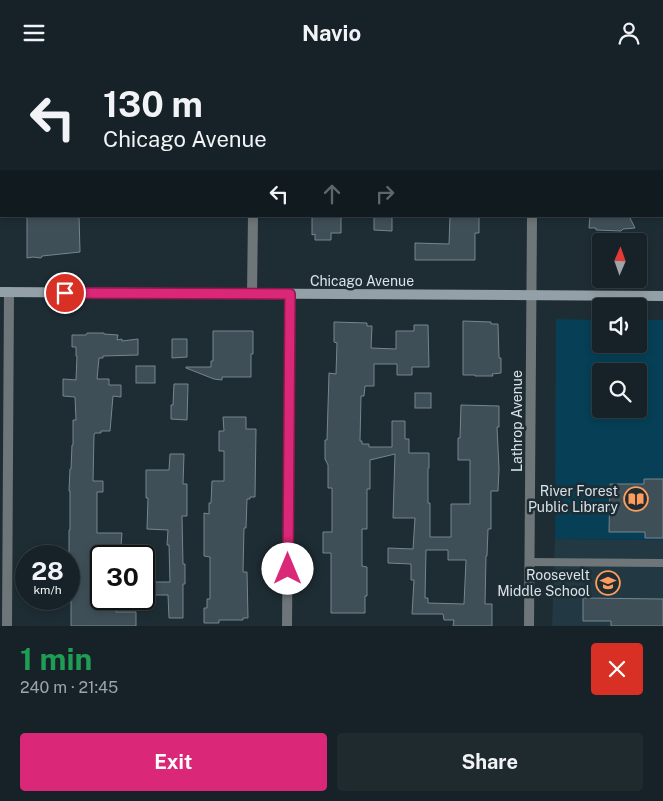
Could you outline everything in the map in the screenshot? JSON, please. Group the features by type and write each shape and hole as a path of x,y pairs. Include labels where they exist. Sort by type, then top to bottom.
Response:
{"main road":[{"name":"Chicago Avenue","path":"4,292 663,296"}],"street":[{"path":"252,294 253,217"},
{"name":"Lathrop Avenue","path":"529,626 532,217"},
{"path":"4,292 7,626"},
{"path":"287,626 290,294"}],"lane":[{"path":"530,562 663,563"}],"shaded area":[{"path":"556,319 592,320 592,353 647,353 647,320 663,320 663,540 555,539"},
{"name":"Roosevelt Middle School","path":"555,539 663,540 663,626 552,626"}],"building":[{"path":"27,217 79,217 80,252 42,256 41,258 27,258"},
{"path":"312,217 341,217 341,233 331,233 331,240 315,240 315,234 312,235"},
{"path":"374,217 392,217 392,231 374,230"},
{"path":"450,217 479,217 479,233 475,233 475,260 415,260 415,243 449,244"},
{"path":"590,217 630,217 635,228 623,229 621,231 589,228"},
{"path":"463,321 498,324 501,373 492,374 493,376 463,375"},
{"path":"334,322 367,323 367,326 372,326 371,348 396,349 396,331 414,331 414,325 428,325 429,367 412,367 412,375 397,375 397,364 374,364 374,386 365,386 364,396 361,396 360,441 362,441 362,444 369,444 369,447 392,447 392,421 405,421 405,439 409,439 409,453 429,453 428,503 430,503 430,537 451,537 451,504 470,504 470,460 458,460 461,405 499,406 499,427 497,427 498,491 491,491 491,529 488,529 486,556 485,604 492,604 492,626 453,626 454,620 444,620 443,614 412,614 414,580 411,580 411,564 388,563 388,548 413,549 415,518 393,518 395,454 370,460 370,489 367,489 367,529 362,529 362,566 367,567 365,613 331,613 331,553 323,553 323,532 332,532 332,488 328,488 325,440 327,440 329,373 336,374 337,343 334,342","holes":["426,550 448,550 448,560 466,560 464,604 428,603 428,598 425,598"]},
{"path":"213,331 253,331 251,377 222,377 222,380 214,379 186,368 211,367 211,361 213,361"},
{"path":"87,333 104,333 118,335 117,340 122,339 122,341 138,339 138,355 103,356 103,358 99,358 97,379 109,379 109,385 121,385 121,397 113,396 110,431 101,431 101,433 95,433 94,435 93,481 103,481 103,492 97,492 97,533 122,533 121,545 90,545 90,610 136,612 136,626 71,626 71,610 80,610 80,545 69,545 70,469 73,445 73,420 76,420 75,397 63,396 63,379 76,380 77,356 76,347 72,347 72,335 86,335"},
{"path":"172,339 187,339 187,357 172,358"},
{"path":"136,366 155,366 155,383 136,383"},
{"path":"174,384 188,384 187,420 171,419"},
{"path":"415,393 431,393 431,408 415,408"},
{"path":"223,417 246,417 246,429 256,429 255,497 247,499 246,528 244,528 243,572 247,572 248,618 243,618 243,620 219,620 219,623 204,623 204,608 207,608 207,599 210,599 210,557 204,556 204,513 209,514 212,481 224,481 224,451 219,451 219,431 224,431"},
{"path":"170,454 184,454 183,484 187,484 187,516 182,516 183,564 185,564 183,618 169,618 168,595 155,595 155,582 170,582 169,545 167,545 168,530 147,529 148,498 146,498 146,470 169,470"},
{"name":"River Forest Public Library","path":"644,479 663,479 663,538 645,538 645,532 609,532 610,484 644,484"},
{"path":"583,598 663,599 663,626 611,626 611,621 583,621"}],"place":[{"name":"River Forest Public Library","path":"636,499"},
{"name":"Roosevelt Middle School","path":"608,583"}],"route":[{"path":"65,293 290,294 288,569"}]}
